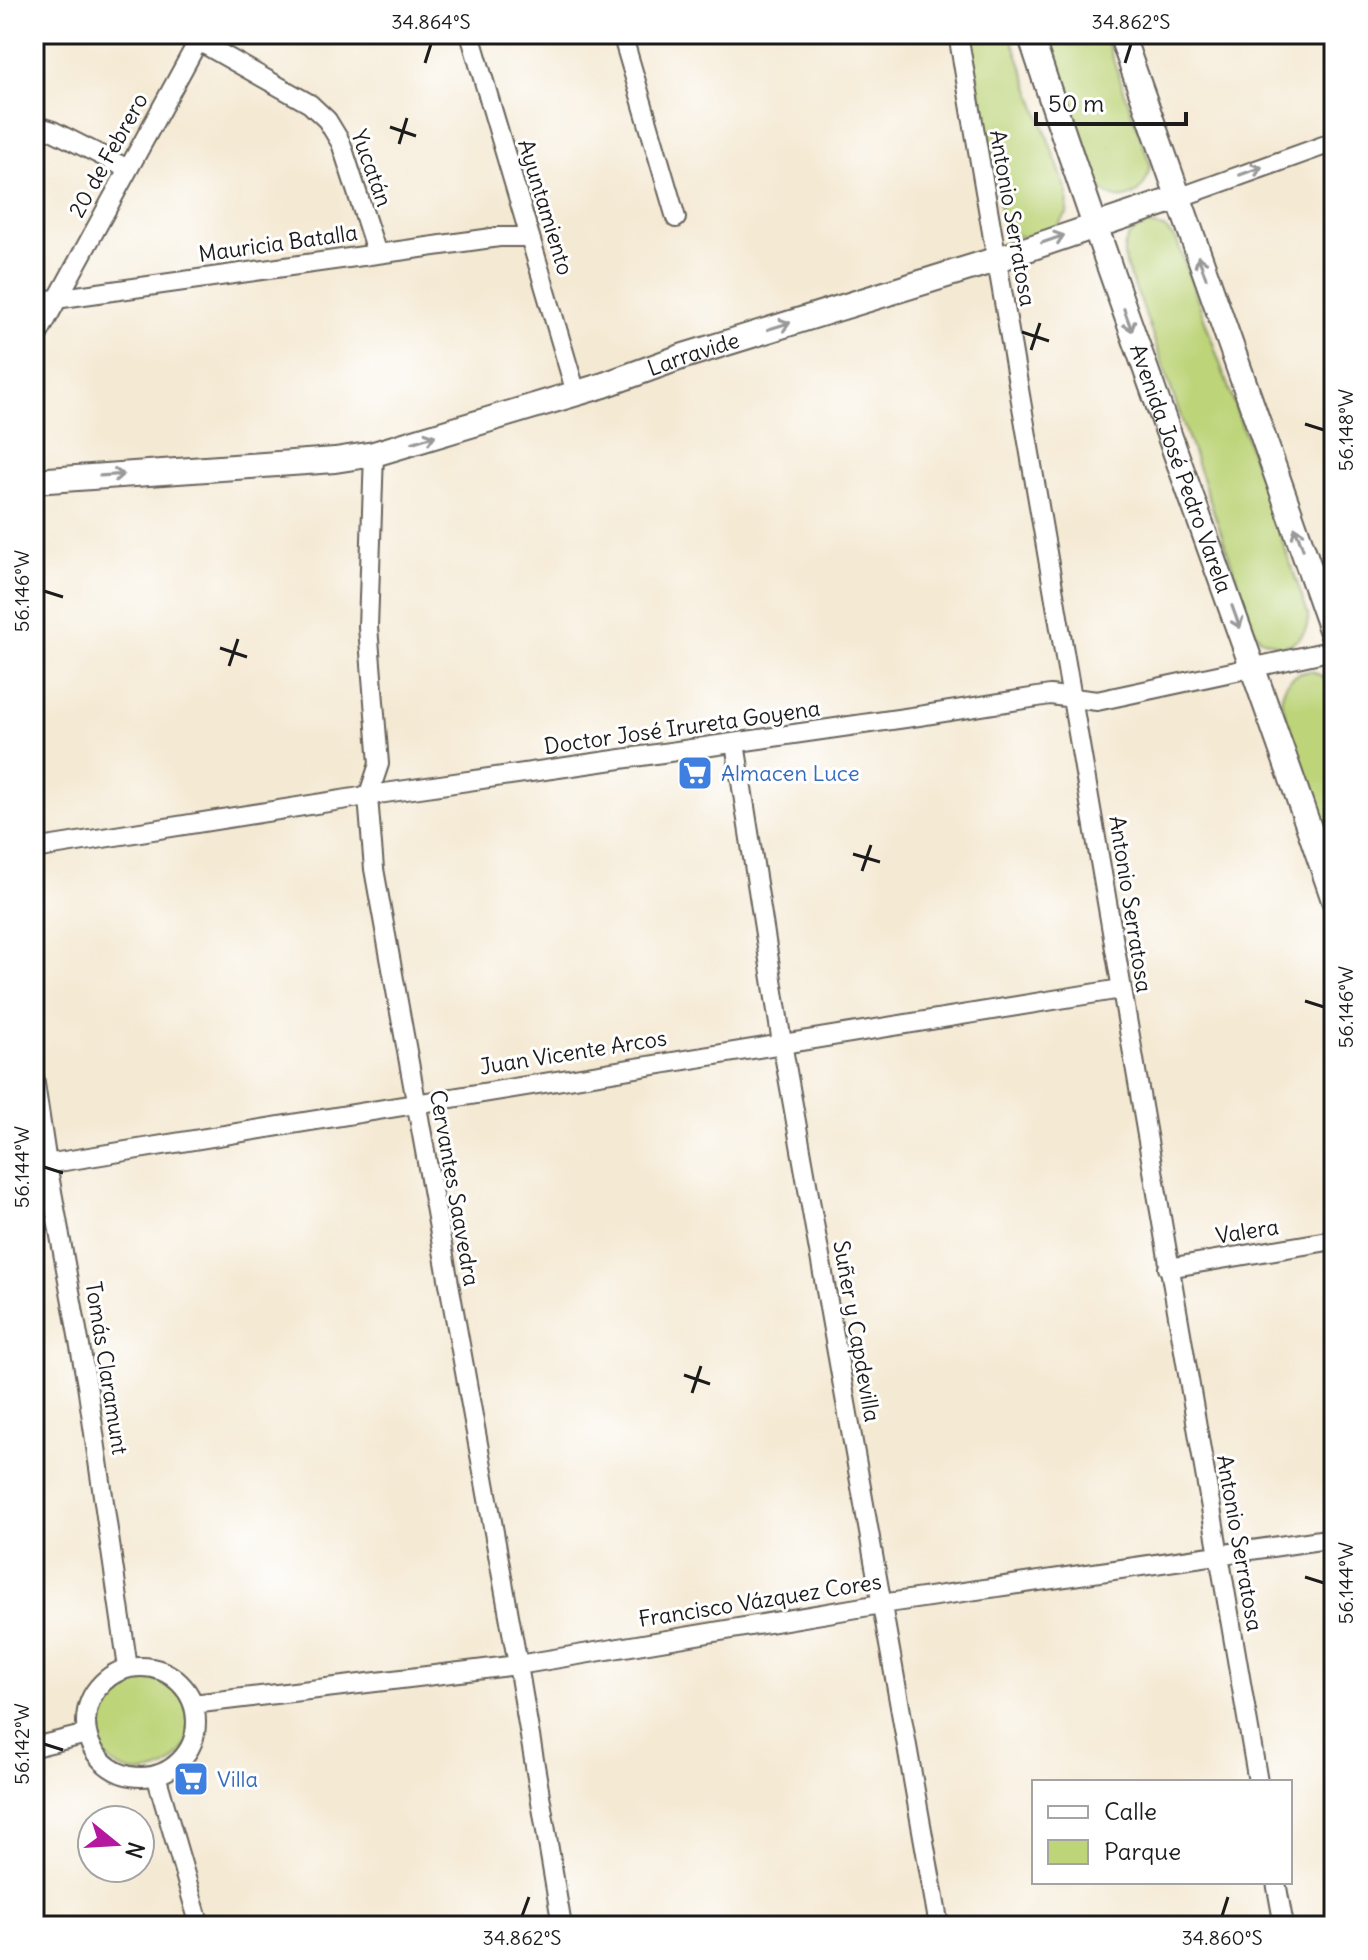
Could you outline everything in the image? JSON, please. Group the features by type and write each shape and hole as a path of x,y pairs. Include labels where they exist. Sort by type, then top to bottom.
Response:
{"street":[{"name":"Ayuntamiento","path":"470,34 576,393"},
{"path":"622,34 676,218"},
{"name":"Antonio Serratosa","path":"958,34 1258,1780"},
{"name":"Avenida José Pedro Varela","path":"1030,34 1093,226 1254,667 1334,900"},
{"path":"1121,34 1334,638"},
{"name":"20 de Febrero","path":"34,342 128,169 195,36"},
{"name":"Yucatán","path":"195,36 310,104 327,120 341,143 377,254"},
{"path":"34,125 53,131 128,169"},
{"name":"Larravide","path":"34,481 335,460 374,454 995,260 1334,142"},
{"name":"Mauricia Batalla","path":"34,302 499,237 530,237"},
{"name":"Cervantes Saavedra","path":"374,454 368,627 379,764 368,797 374,869 562,1926"},
{"name":"Doctor José Irureta Goyena","path":"34,849 1050,695 1097,701 1334,650"},
{"name":"Suñer y Capdevilla","path":"735,743 782,1043 939,1926"},
{"name":"Juan Vicente Arcos","path":"40,1165 1121,989"},
{"name":"Tomás Claramunt","path":"34,1077 40,1165 87,1385 128,1668"},
{"name":"Valera","path":"1168,1268 1334,1240"},
{"name":"Francisco Vázquez Cores","path":"193,1704 518,1665 881,1604 1334,1538"},
{"path":"144,1666 168,1673 181,1683 193,1704 196,1726 190,1748 175,1765 156,1775 138,1777 113,1769 99,1758 87,1734 87,1710 98,1688 107,1679 128,1668 144,1666"},
{"path":"34,1747 87,1734"},
{"path":"156,1775 200,1926"},
{"path":"1276,1884 1284,1926"}],"green space":[{"path":"969,34 1010,34 1068,194 1067,214 1057,226 1026,238 1008,233 1002,219"},
{"path":"1047,34 1104,34 1150,164 1145,183 1132,195 1116,198 1100,187"},
{"path":"1148,225 1164,228 1177,241 1308,614 1302,635 1283,647 1261,639 1255,631 1127,269 1124,248 1128,239 1135,231"},
{"path":"1311,671 1328,679 1334,688 1334,855 1281,701 1290,680"},
{"path":"142,1675 161,1679 177,1689 187,1705 191,1724 187,1743 177,1759 161,1769 142,1773 123,1769 107,1759 97,1743 93,1724 97,1705 107,1689 123,1679"}],"place":[{"name":"Almacen Luce","path":"695,773"},
{"name":"Villa","path":"191,1779"}]}
